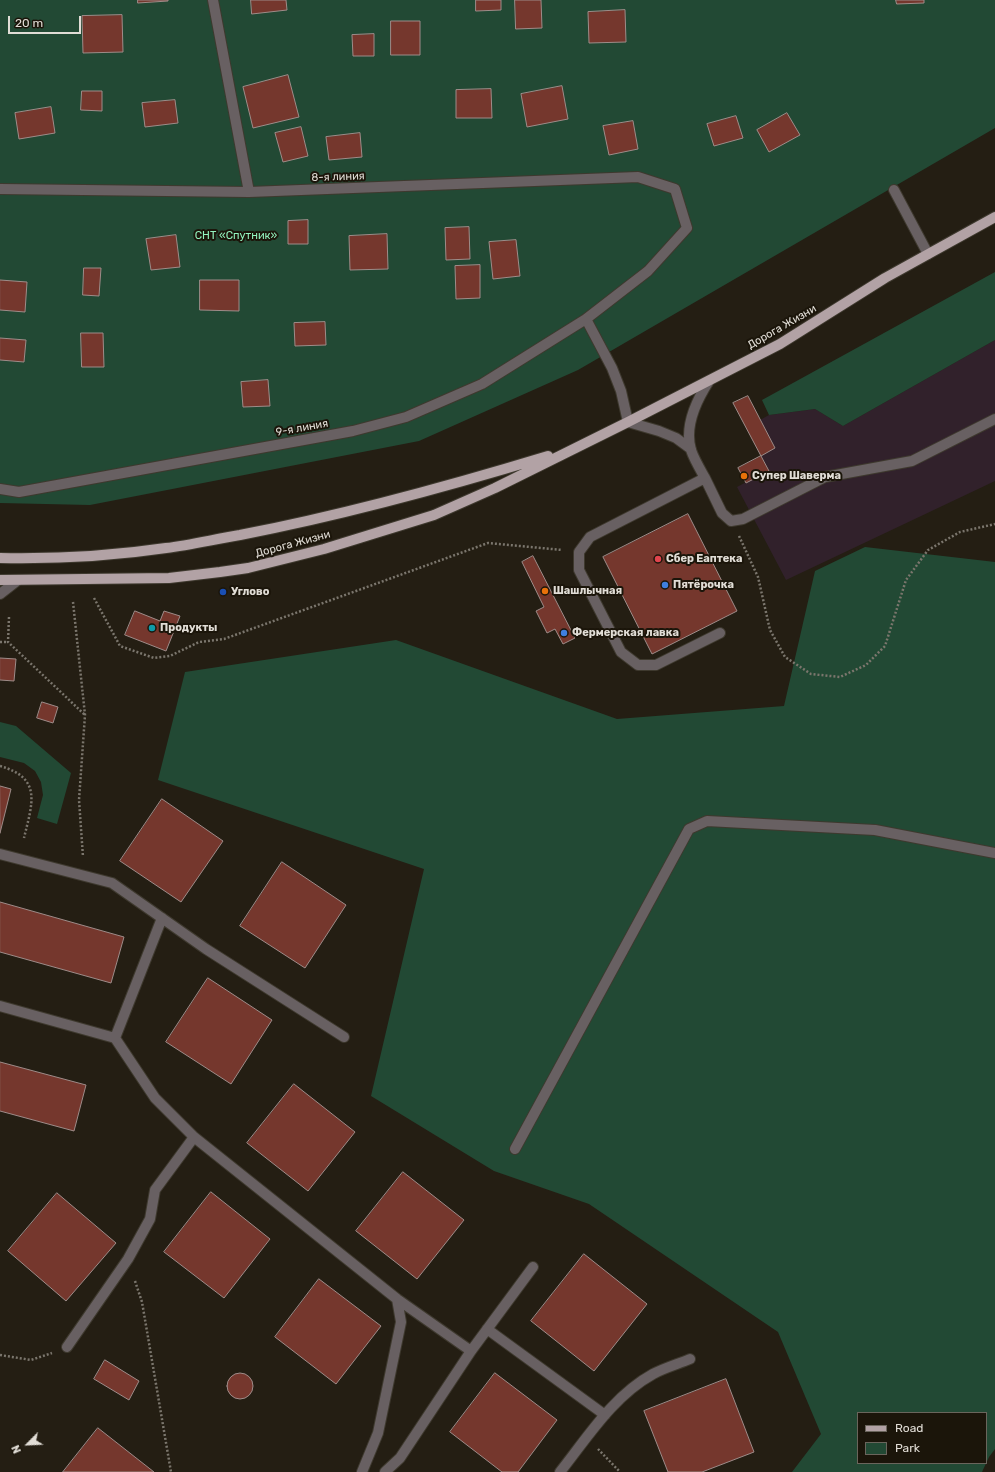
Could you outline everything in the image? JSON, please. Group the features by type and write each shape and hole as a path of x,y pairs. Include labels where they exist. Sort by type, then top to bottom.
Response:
{"main road":[{"name":"Дорога Жизни","path":"0,580 169,578 248,568 324,549 434,515 494,488 628,422 780,344 885,278 995,217"},
{"name":"Дорога Жизни","path":"0,558 108,554 166,548 293,525 392,501 484,476 574,448"}],"street":[{"path":"213,0 249,192"},
{"name":"8-я линия","path":"0,189 249,192 638,177 676,189"},
{"name":"9-я линия","path":"0,489 20,492 352,431 406,417 482,384 586,319 648,271 687,228 676,189"},
{"path":"894,190 928,254"},
{"path":"586,319 612,368 621,391 628,422 676,438 691,450"},
{"path":"709,381 699,396 692,413 689,431 691,450 722,513 731,520 743,519 825,477 912,461 995,419"},
{"path":"705,478 590,537 579,552 579,570 621,652 638,665 656,665 720,633"},
{"path":"0,594 18,580"},
{"path":"515,1149 689,829 707,821 875,830 995,853"},
{"path":"0,854 112,882 206,949 344,1037"},
{"path":"115,1038 162,918"},
{"path":"0,1006 115,1038 155,1098 194,1137 397,1299 471,1351"},
{"path":"67,1347 128,1259 150,1219 155,1190 194,1137"},
{"path":"384,1472 400,1458 471,1351 533,1267"},
{"path":"362,1472 380,1426 400,1322 397,1299"},
{"path":"487,1329 605,1415"},
{"path":"560,1472 605,1415 625,1394 653,1374 690,1359"}],"path":[{"path":"731,520 758,577 770,630 785,657 810,674 840,677 866,665 885,646 906,580 928,550 960,532 995,524"},
{"path":"94,598 120,646 154,658 170,656 199,642 224,639 488,543 579,552"},
{"path":"73,602 85,715 79,800 84,876"},
{"path":"8,642 9,617"},
{"path":"0,642 8,642 85,715"},
{"path":"0,766 11,769 24,777 32,790 32,806 24,838"},
{"path":"128,1259 142,1302 170,1472"},
{"path":"0,1355 31,1360 67,1347"},
{"path":"598,1449 620,1472"}],"shaded area":[{"path":"995,340 995,481 786,580 737,487 769,470 761,456 775,448 760,420 769,415 815,409 843,426"}],"green space":[{"name":"СНТ «Спутник»","path":"0,0 995,0 995,128 578,370 419,441 90,505 0,503"},
{"path":"995,272 995,340 843,426 815,409 769,415 762,400"},
{"path":"865,547 995,562 995,1449 987,1461 987,1412 857,1412 857,1464 986,1464 982,1472 792,1472 821,1434 778,1332 589,1204 494,1171 371,1096 424,869 158,780 185,672 396,640 617,719 784,706 815,571"},
{"path":"0,722 16,726 71,773 57,824 37,818 43,795 41,782 35,771 24,763 0,757"}],"building":[{"path":"138,0 168,0 168,1 138,3"},
{"path":"251,0 286,0 287,10 252,14"},
{"path":"476,0 501,0 501,10 476,11"},
{"path":"515,0 541,0 542,28 516,29"},
{"path":"896,0 924,0 924,3 897,4"},
{"path":"625,10 626,42 589,43 588,12"},
{"path":"122,15 123,52 83,53 82,16"},
{"path":"391,21 420,21 420,55 391,55"},
{"path":"374,34 374,56 353,56 352,35"},
{"path":"288,75 299,117 253,128 243,87"},
{"path":"562,86 568,119 527,127 521,94"},
{"path":"491,89 492,118 456,118 456,90"},
{"path":"82,91 102,91 102,111 81,110"},
{"path":"175,100 178,123 145,127 142,103"},
{"path":"51,107 55,133 19,139 15,113"},
{"path":"787,113 800,135 769,152 757,130"},
{"path":"736,116 743,138 714,146 707,124"},
{"path":"633,121 638,149 609,155 603,126"},
{"path":"301,127 308,156 283,162 275,133"},
{"path":"360,133 362,157 329,160 326,137"},
{"path":"308,220 308,244 288,244 288,221"},
{"path":"469,227 470,259 446,260 445,228"},
{"path":"387,234 388,269 350,270 349,236"},
{"path":"176,235 180,267 151,270 146,239"},
{"path":"516,240 520,276 493,279 489,242"},
{"path":"480,265 480,298 456,299 455,266"},
{"path":"84,268 101,268 99,296 83,295"},
{"path":"0,280 27,282 25,312 0,310"},
{"path":"200,280 239,280 239,311 200,310"},
{"path":"325,322 326,345 295,346 294,323"},
{"path":"81,333 103,333 104,367 82,367"},
{"path":"0,338 26,340 24,362 0,360"},
{"path":"268,380 270,406 243,407 241,382"},
{"path":"748,396 775,448 761,456 733,403"},
{"path":"761,456 769,471 746,483 738,468"},
{"path":"688,514 737,611 652,654 603,557"},
{"path":"533,556 575,638 563,644 555,629 547,633 536,611 544,607 522,562"},
{"name":"Продукты","path":"135,611 160,621 164,611 180,616 166,651 125,635"},
{"path":"0,658 16,659 14,681 0,680"},
{"path":"42,702 58,707 53,723 37,718"},
{"path":"0,786 11,789 0,833"},
{"path":"162,799 223,841 181,902 120,861"},
{"path":"282,862 346,905 305,968 240,926"},
{"path":"0,902 124,937 111,983 0,952"},
{"path":"208,978 272,1020 231,1084 166,1042"},
{"path":"0,1062 86,1085 74,1131 0,1111"},
{"path":"294,1084 355,1132 308,1191 247,1143"},
{"path":"403,1172 464,1220 417,1279 356,1231"},
{"path":"211,1192 270,1239 224,1298 164,1252"},
{"path":"57,1193 116,1243 66,1301 8,1251"},
{"path":"584,1254 647,1304 594,1371 531,1321"},
{"path":"319,1279 381,1326 336,1384 275,1337"},
{"path":"105,1360 139,1381 129,1400 94,1379"},
{"path":"240,1373 249,1377 253,1386 249,1395 240,1399 231,1395 227,1386 231,1377"},
{"path":"495,1373 557,1420 518,1472 502,1472 450,1432"},
{"path":"726,1379 754,1452 702,1472 668,1472 644,1411"},
{"path":"98,1428 154,1472 63,1472"}],"place":[{"name":"Супер Шаверма","path":"744,476"},
{"name":"Сбер Еаптека","path":"658,559"},
{"name":"Пятёрочка","path":"665,585"},
{"name":"Шашлычная","path":"545,591"},
{"name":"Углово","path":"223,592"},
{"name":"Продукты","path":"152,628"},
{"name":"Фермерская лавка","path":"564,633"}]}
